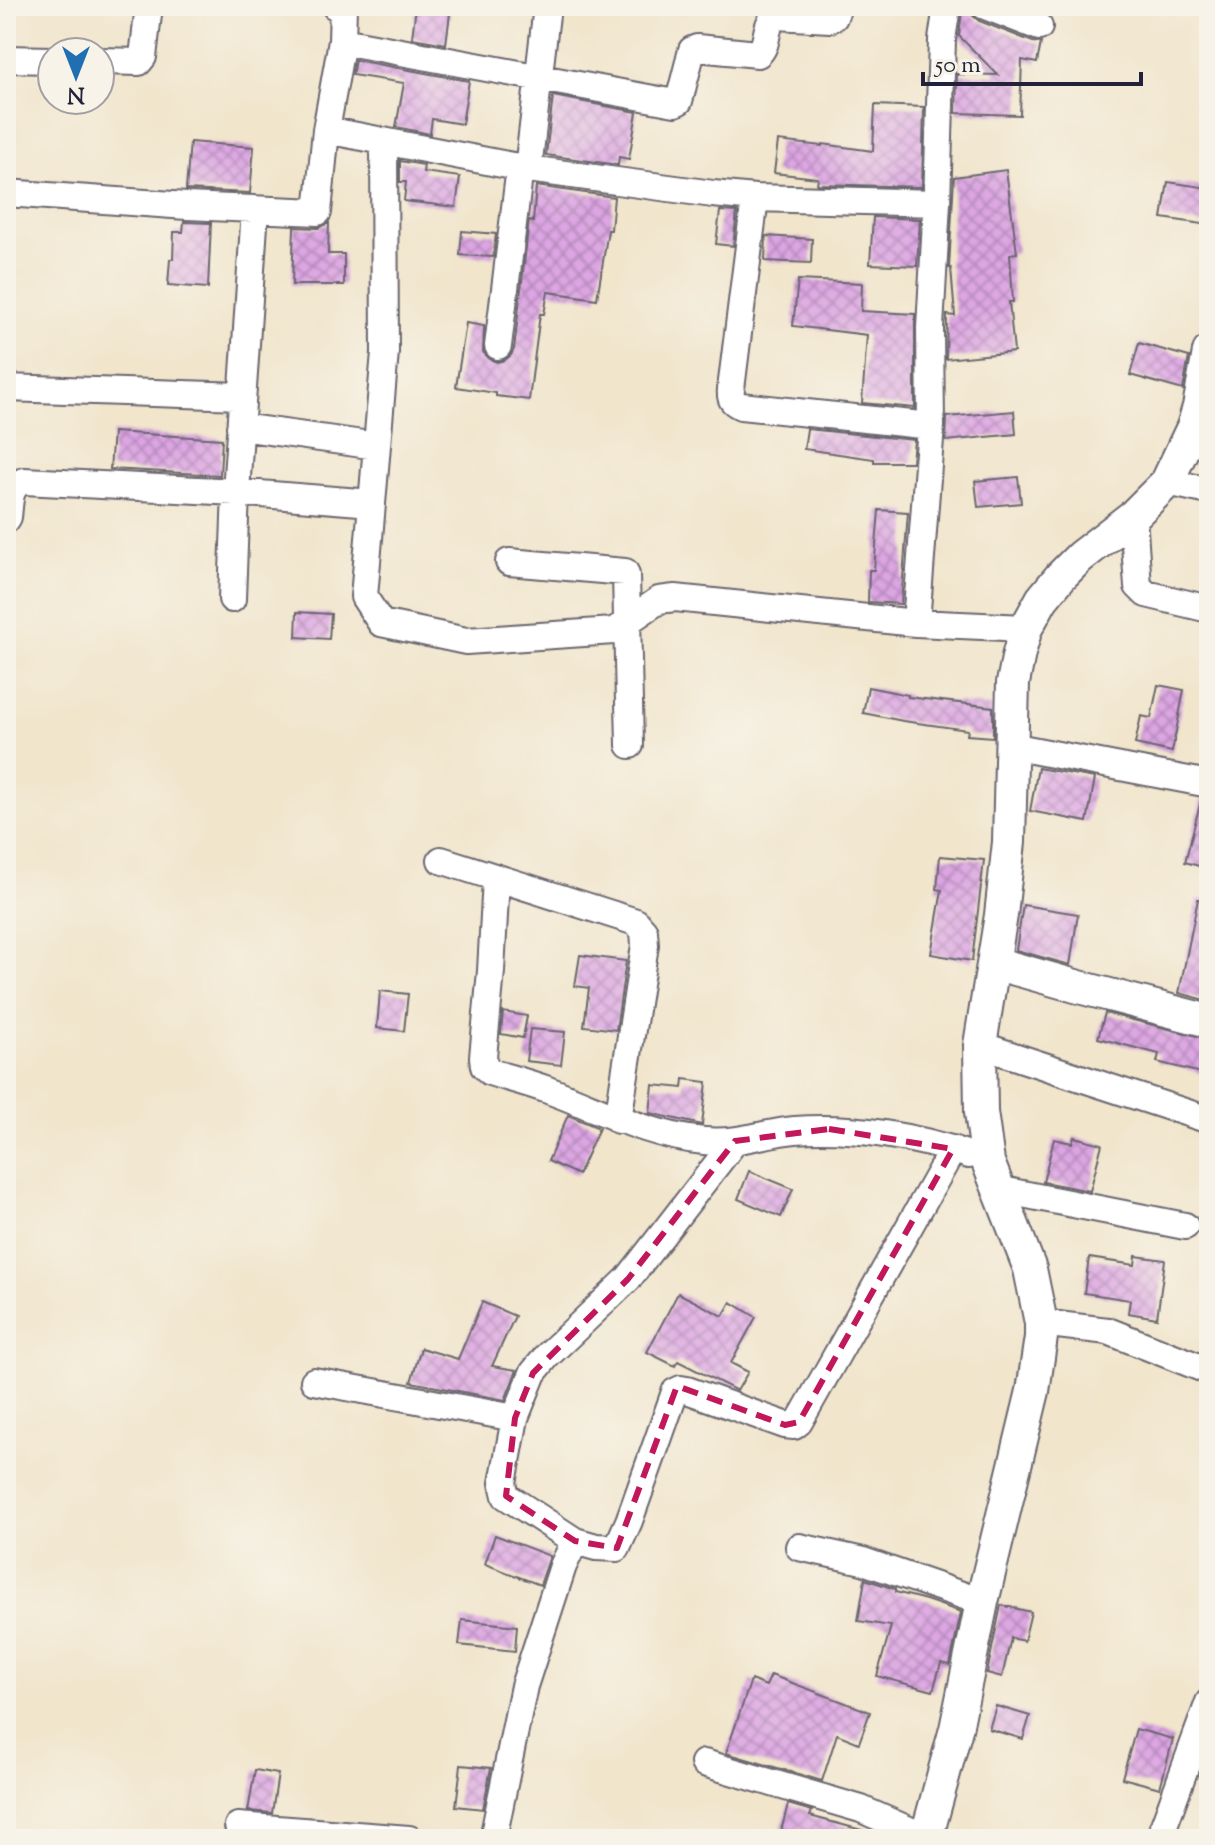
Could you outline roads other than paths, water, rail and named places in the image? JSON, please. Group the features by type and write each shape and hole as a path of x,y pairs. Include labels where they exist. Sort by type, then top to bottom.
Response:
{"street":[{"path":"116,61 139,62 143,57 149,6"},
{"path":"6,193 318,212 326,130 342,41 343,7 335,6"},
{"path":"498,346 547,6"},
{"path":"342,41 675,103 679,101 692,50 758,54 763,49 772,18 830,19 838,6"},
{"path":"916,623 931,426 930,328 941,50 947,6"},
{"path":"985,6 1039,27"},
{"path":"6,59 36,60"},
{"path":"326,130 524,168 713,194 937,203"},
{"path":"384,141 385,352 364,597 381,623 466,641 614,631 659,600 675,598 916,623 1026,628"},
{"path":"755,198 730,398 741,406 931,426"},
{"path":"232,599 255,210"},
{"path":"704,1763 861,1809 926,1838 956,1729 982,1602 1039,1360 1041,1323 1030,1269 992,1175 981,1112 980,1045 1001,915 1009,842 1013,683 1026,628 1042,599 1080,557 1133,516 1167,482 1193,427 1209,352"},
{"path":"6,388 242,396"},
{"path":"240,427 377,446"},
{"path":"6,520 13,487 24,481 372,503"},
{"path":"1167,482 1209,491"},
{"path":"1133,516 1138,586 1146,594 1209,609"},
{"path":"509,562 625,572 630,745"},
{"path":"1011,746 1209,784"},
{"path":"441,860 636,922 644,931 645,945 618,1120"},
{"path":"496,878 483,1057 484,1066 490,1072 548,1090 618,1120 672,1136 704,1141 735,1141 793,1130 829,1129 891,1135 953,1149 992,1175 1185,1226"},
{"path":"994,963 1209,1021"},
{"path":"980,1045 1209,1120"},
{"path":"735,1141 628,1279 533,1373 515,1418 503,1491 575,1541 596,1547 617,1548 675,1392 687,1390 785,1425 794,1426 799,1422 953,1149"},
{"path":"1041,1323 1108,1331 1209,1371"},
{"path":"314,1381 515,1418"},
{"path":"493,1839 524,1686 563,1566 575,1541"},
{"path":"799,1547 863,1561 982,1602"},
{"path":"1159,1839 1209,1702"},
{"path":"238,1826 409,1839"}]}
